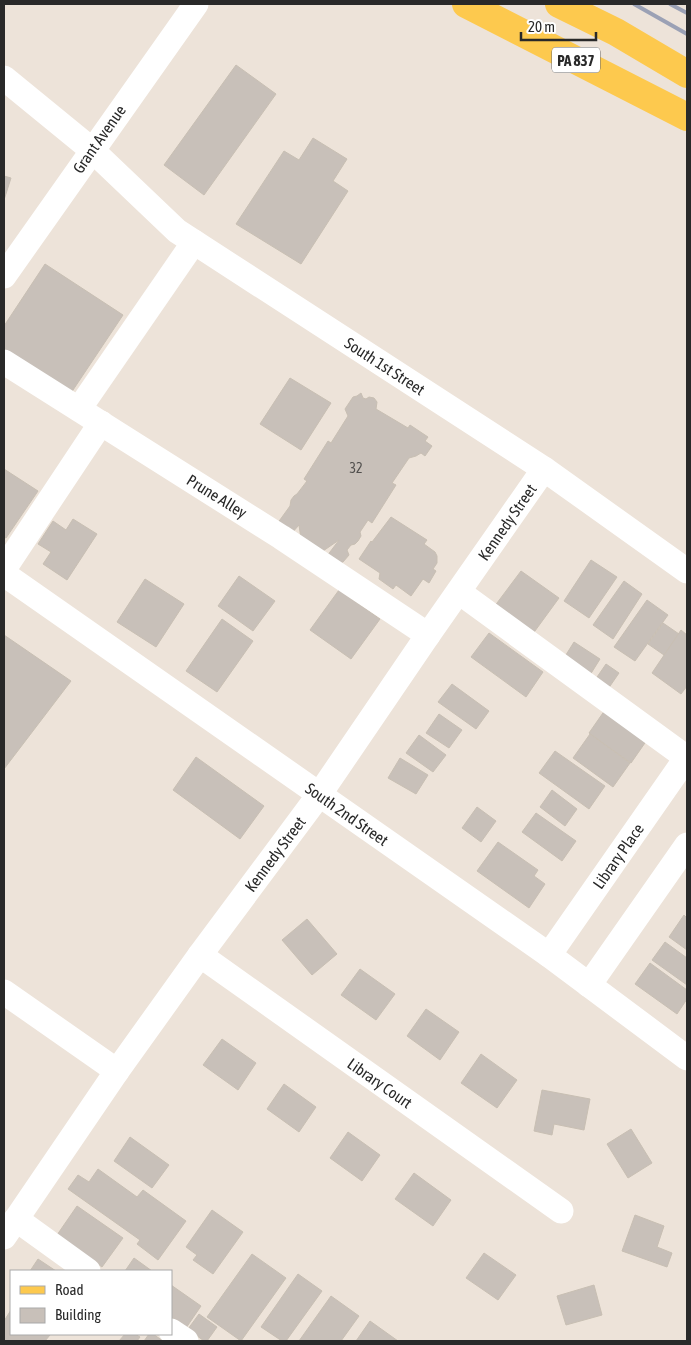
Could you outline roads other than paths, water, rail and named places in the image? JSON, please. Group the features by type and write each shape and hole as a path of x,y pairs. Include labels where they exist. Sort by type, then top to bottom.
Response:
{"main road":[{"name":"PA 837","path":"466,4 687,117"},
{"name":"PA 837","path":"559,4 616,32 687,74"}],"street":[{"name":"Grant Avenue","path":"4,276 196,4"},
{"name":"South 1st Street","path":"4,78 92,150 177,231 544,469 687,571"},
{"path":"79,409 194,242"},
{"name":"Prune Alley","path":"4,362 281,537 428,635"},
{"path":"4,569 101,423"},
{"name":"Kennedy Street","path":"10,1228 117,1071 200,955 319,795 544,469"},
{"name":"South 2nd Street","path":"4,574 548,955 687,1058"},
{"path":"459,592 687,757"},
{"name":"Library Place","path":"548,955 687,757"},
{"path":"589,985 687,845"},
{"name":"Library Court","path":"200,955 561,1211"},
{"path":"4,992 117,1071"},
{"path":"10,1228 86,1270"},
{"path":"172,1332 186,1341"}],"railway":[{"path":"634,4 687,34"},
{"path":"670,4 687,13"}]}
